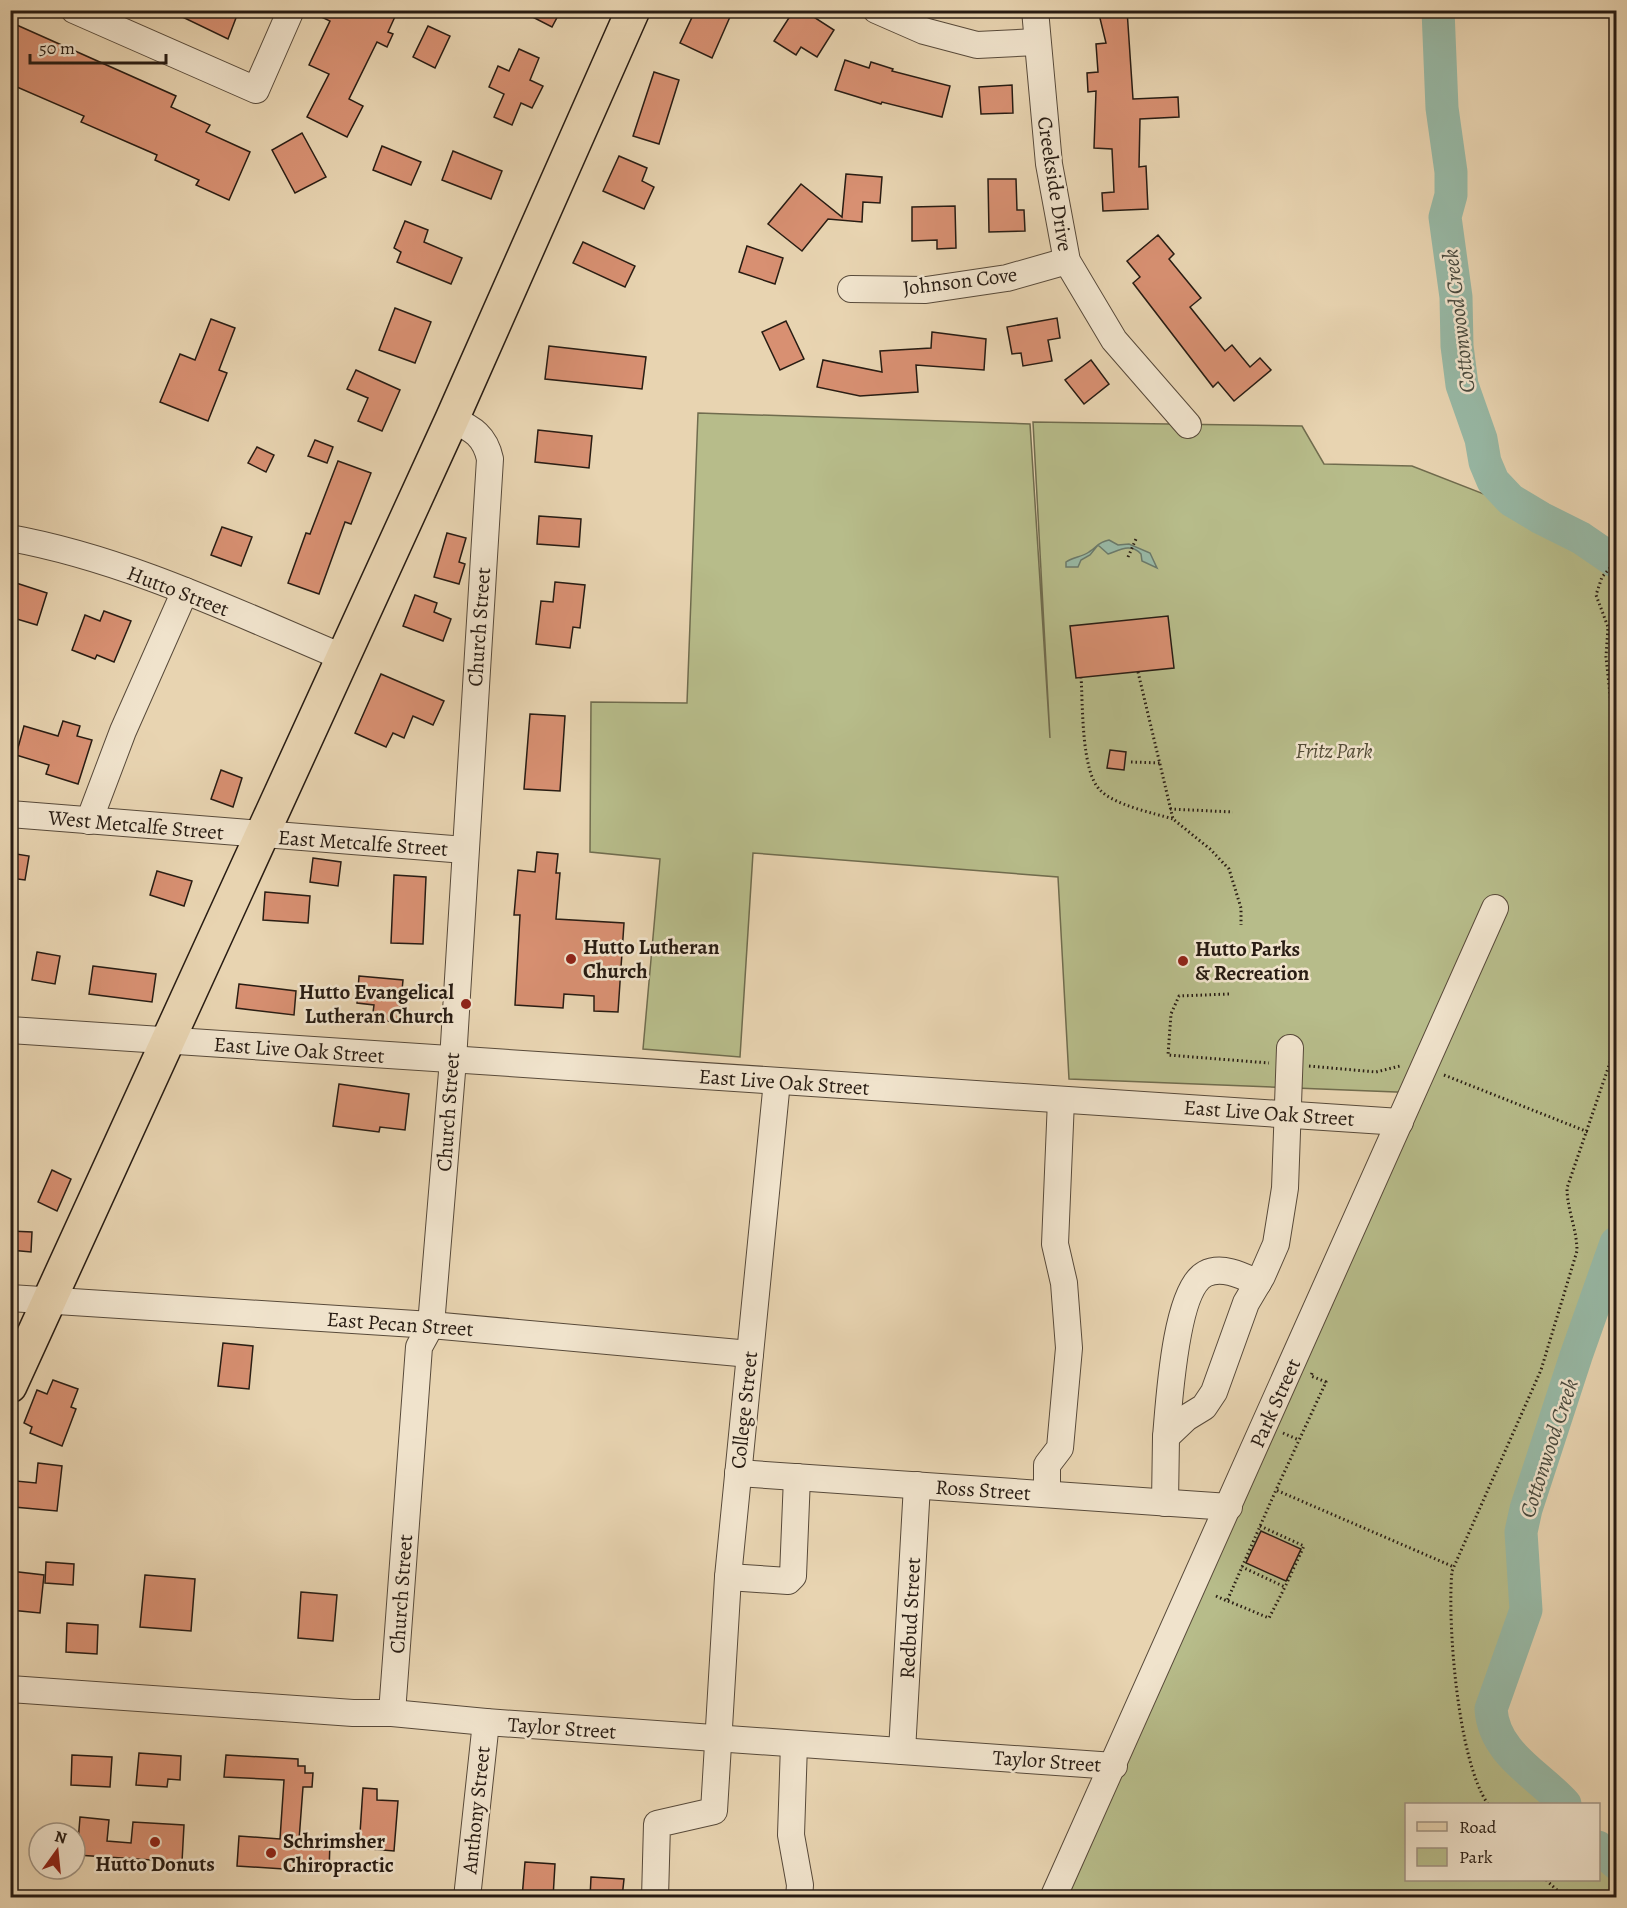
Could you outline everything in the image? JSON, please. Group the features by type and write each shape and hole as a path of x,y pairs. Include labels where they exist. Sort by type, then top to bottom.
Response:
{"main road":[{"path":"10,1386 452,419 633,10"}],"street":[{"path":"74,10 256,90 291,10"},
{"path":"876,10 924,32 976,45 1037,42"},
{"name":"Creekside Drive","path":"1035,10 1049,164 1067,261 1114,340 1188,425"},
{"name":"Johnson Cove","path":"851,289 926,290 1007,278 1067,261"},
{"name":"Church Street","path":"393,1713 419,1347 431,1325 453,1060 490,459 487,443 474,430 452,419"},
{"name":"Hutto Street","path":"10,538 35,542 185,591 342,657"},
{"path":"89,821 123,731 185,591"},
{"name":"West Metcalfe Street","path":"10,814 261,836"},
{"name":"East Metcalfe Street","path":"261,836 465,850"},
{"name":"Park Street","path":"1053,1898 1496,908"},
{"name":"East Live Oak Street","path":"10,1030 1400,1122"},
{"path":"1166,1437 1186,1418 1204,1407 1214,1392 1246,1303 1276,1244 1285,1188 1286,1114 1290,1056"},
{"name":"College Street","path":"655,1898 657,1824 714,1811 728,1576 777,1081"},
{"path":"1047,1494 1047,1465 1060,1448 1069,1348 1064,1283 1055,1244 1061,1100"},
{"path":"1165,1503 1166,1437 1173,1358 1192,1288 1205,1274 1221,1271 1238,1274 1258,1283"},
{"name":"East Pecan Street","path":"10,1298 431,1325 750,1354"},
{"name":"Ross Street","path":"738,1473 1229,1507"},
{"path":"728,1576 788,1581 793,1576 797,1477"},
{"name":"Redbud Street","path":"902,1751 918,1485"},
{"name":"Taylor Street","path":"10,1689 353,1713 393,1713 486,1722 1114,1766"},
{"name":"Anthony Street","path":"467,1898 486,1722"},
{"path":"794,1744 791,1835 800,1885 799,1898"}],"path":[{"path":"1128,555 1134,540"},
{"path":"1617,561 1602,578 1596,595 1608,627 1606,657 1617,750"},
{"path":"1138,672 1173,819"},
{"path":"1081,677 1089,770 1100,791 1131,806 1173,819 1219,856 1228,869 1241,908 1242,926"},
{"path":"1131,762 1160,763"},
{"path":"1170,809 1233,812"},
{"path":"1230,994 1179,996 1170,1014 1168,1055 1290,1056"},
{"path":"1488,1803 1470,1762 1459,1710 1450,1594 1454,1567 1541,1370 1577,1251 1577,1237 1567,1204 1567,1188 1617,1045"},
{"path":"1227,1601 1326,1382 1311,1376 1316,1365"},
{"path":"1276,1430 1299,1440"},
{"path":"1276,1490 1454,1567"},
{"path":"1216,1596 1269,1618 1304,1546 1260,1526"},
{"path":"1242,1567 1285,1587"},
{"path":"1546,1881 1566,1898"}],"green space":[{"name":"Fritz Park","path":"698,413 1030,424 1050,738 1033,422 1302,426 1324,464 1412,466 1607,542 1616,551 1616,1240 1530,1523 1534,1630 1501,1722 1569,1803 1405,1803 1405,1881 1600,1881 1600,1836 1616,1849 1616,1897 1064,1897 1421,1093 1069,1079 1058,877 753,853 740,1057 643,1049 660,859 590,852 591,702 687,703"}],"shaded area":[{"path":"1109,540 1118,545 1129,544 1150,553 1157,568 1142,561 1141,554 1133,549 1125,548 1108,554 1098,545 1090,555 1081,560 1078,567 1066,567 1066,562 1086,554 1100,543"}],"building":[{"path":"168,10 239,10 228,39"},
{"path":"307,10 398,10 388,32 393,34 387,47 377,42 349,99 363,106 347,137 307,117 329,74 309,65 330,21"},
{"path":"519,10 561,10 552,27"},
{"path":"733,10 712,58 680,43 695,11"},
{"path":"794,10 803,10 834,30 817,57 801,47 796,55 774,41"},
{"path":"1098,10 1127,10 1133,99 1178,97 1179,117 1140,119 1139,167 1146,166 1148,209 1103,211 1102,193 1114,192 1112,149 1094,148 1096,91 1088,92 1087,73 1098,72 1096,44 1106,43"},
{"path":"10,22 176,96 171,107 210,125 206,132 250,152 229,200 196,185 199,180 155,160 157,155 81,122 84,116 10,84"},
{"path":"428,26 450,36 435,68 413,57"},
{"path":"519,49 539,58 530,80 543,86 532,108 521,103 512,125 494,117 504,94 489,87 498,66 509,71"},
{"path":"845,60 869,68 871,62 893,69 892,71 950,86 942,117 882,102 881,104 835,90"},
{"path":"654,72 679,80 659,144 633,136"},
{"path":"1012,85 1013,113 981,114 979,87"},
{"path":"302,133 326,177 295,193 272,150"},
{"path":"382,146 421,162 411,185 373,170"},
{"path":"453,151 502,171 491,199 442,180"},
{"path":"619,156 647,168 642,181 654,187 644,209 603,191"},
{"path":"846,174 882,177 880,203 863,202 862,222 828,219 802,251 768,224 801,184 842,217"},
{"path":"988,179 1016,179 1017,210 1024,210 1025,231 989,232"},
{"path":"955,206 956,248 937,249 937,240 912,241 912,207"},
{"path":"405,221 428,230 424,242 462,258 451,284 397,262 401,252 394,248"},
{"path":"1158,235 1174,254 1169,259 1201,298 1190,307 1225,351 1232,345 1250,367 1260,358 1271,370 1234,401 1218,382 1213,387 1133,283 1140,277 1127,261"},
{"path":"583,242 635,266 625,287 573,263"},
{"path":"747,246 783,258 775,284 739,272"},
{"path":"395,308 431,322 415,363 379,350"},
{"path":"1057,318 1060,338 1048,340 1052,361 1023,366 1021,353 1012,354 1007,327"},
{"path":"211,319 235,328 219,370 227,373 208,421 160,402 180,354 195,360"},
{"path":"786,321 804,359 780,370 762,332"},
{"path":"932,332 986,339 984,370 916,365 918,392 860,396 817,387 823,360 882,372 880,351 931,348"},
{"path":"549,346 646,357 642,389 545,379"},
{"path":"1091,360 1109,384 1084,404 1065,380"},
{"path":"356,370 400,390 382,431 358,421 368,398 347,389"},
{"path":"538,430 592,436 589,468 535,462"},
{"path":"315,440 333,447 327,463 308,456"},
{"path":"257,447 274,455 266,472 248,463"},
{"path":"338,461 371,473 351,524 345,522 319,594 288,583 306,533 310,534"},
{"path":"539,516 581,519 579,547 537,544"},
{"path":"222,527 252,537 241,566 211,555"},
{"path":"447,533 466,538 459,562 465,564 459,584 434,577"},
{"path":"10,581 47,593 37,625 10,617"},
{"path":"555,582 585,585 580,628 573,627 570,648 536,644 541,601 553,602"},
{"path":"415,595 437,603 434,612 451,619 443,641 403,626"},
{"path":"104,611 131,621 114,662 97,655 95,659 72,650 85,615 100,621"},
{"path":"1168,616 1174,668 1076,678 1070,626"},
{"path":"381,674 444,701 433,725 413,716 404,738 393,733 386,747 355,733"},
{"path":"530,714 565,716 560,791 524,789"},
{"path":"63,721 80,726 77,736 92,740 78,784 46,774 49,765 16,755 24,726 58,736"},
{"path":"1110,750 1126,752 1124,770 1107,768"},
{"path":"221,770 242,778 233,807 211,799"},
{"name":"Hutto Lutheran Church","path":"537,852 558,854 556,873 560,873 556,919 624,923 618,1012 594,1011 594,996 564,994 563,1008 515,1005 520,915 514,915 518,870 535,872"},
{"path":"10,853 29,856 25,880 10,878"},
{"path":"313,858 341,862 338,886 310,882"},
{"path":"157,871 192,881 184,906 150,895"},
{"path":"394,875 426,877 423,944 391,943"},
{"path":"265,892 310,896 308,923 263,920"},
{"path":"37,952 60,956 55,984 32,980"},
{"path":"93,966 156,974 152,1002 89,994"},
{"path":"359,976 403,980 399,1022 372,1020 374,1005 357,1003"},
{"path":"239,984 296,991 294,1015 236,1008"},
{"path":"339,1084 409,1094 405,1130 380,1127 379,1132 333,1126"},
{"path":"52,1170 71,1179 57,1211 38,1202"},
{"path":"10,1231 32,1232 31,1252 10,1250"},
{"path":"223,1343 253,1346 249,1389 218,1386"},
{"path":"53,1380 78,1389 71,1407 76,1409 62,1446 30,1433 32,1427 24,1423 37,1390 47,1394"},
{"path":"38,1463 62,1466 57,1511 14,1507 16,1481 36,1483"},
{"path":"1261,1531 1301,1549 1286,1581 1246,1563"},
{"path":"46,1562 74,1564 73,1585 45,1583"},
{"path":"10,1571 44,1575 40,1613 10,1610"},
{"path":"145,1575 195,1579 191,1631 140,1627"},
{"path":"301,1592 337,1595 333,1641 298,1638"},
{"path":"67,1623 98,1625 97,1654 66,1652"},
{"path":"139,1753 181,1756 180,1780 168,1779 167,1787 136,1785"},
{"path":"72,1755 112,1757 110,1787 71,1785"},
{"path":"226,1755 298,1759 298,1766 305,1766 305,1773 313,1773 312,1787 303,1787 299,1840 330,1842 329,1872 237,1866 239,1836 280,1839 284,1780 224,1777"},
{"path":"363,1788 377,1789 377,1800 398,1801 394,1851 359,1848"},
{"path":"80,1817 109,1820 107,1841 131,1843 133,1822 184,1825 182,1862 87,1856 87,1821 80,1821"},
{"path":"525,1862 555,1864 553,1898 522,1898"},
{"path":"591,1877 624,1879 622,1898 590,1898"}],"waterway":[{"name":"Cottonwood Creek","path":"1438,10 1442,108 1451,172 1451,195 1445,217 1456,297 1457,346 1462,385 1481,439 1485,462 1493,481 1511,500 1581,538 1616,562"},
{"name":"Cottonwood Creek","path":"1564,1803 1509,1751 1500,1739 1491,1709 1526,1610 1521,1532 1526,1509 1616,1243"},
{"name":"Cottonwood Creek","path":"1600,1849 1616,1863"}],"place":[{"name":"Hutto Lutheran Church","path":"571,959"},
{"name":"Hutto Parks & Recreation","path":"1183,961"},
{"name":"Hutto Evangelical Lutheran Church","path":"466,1004"},
{"name":"Hutto Donuts","path":"155,1842"},
{"name":"Schrimsher Chiropractic","path":"271,1853"}]}
